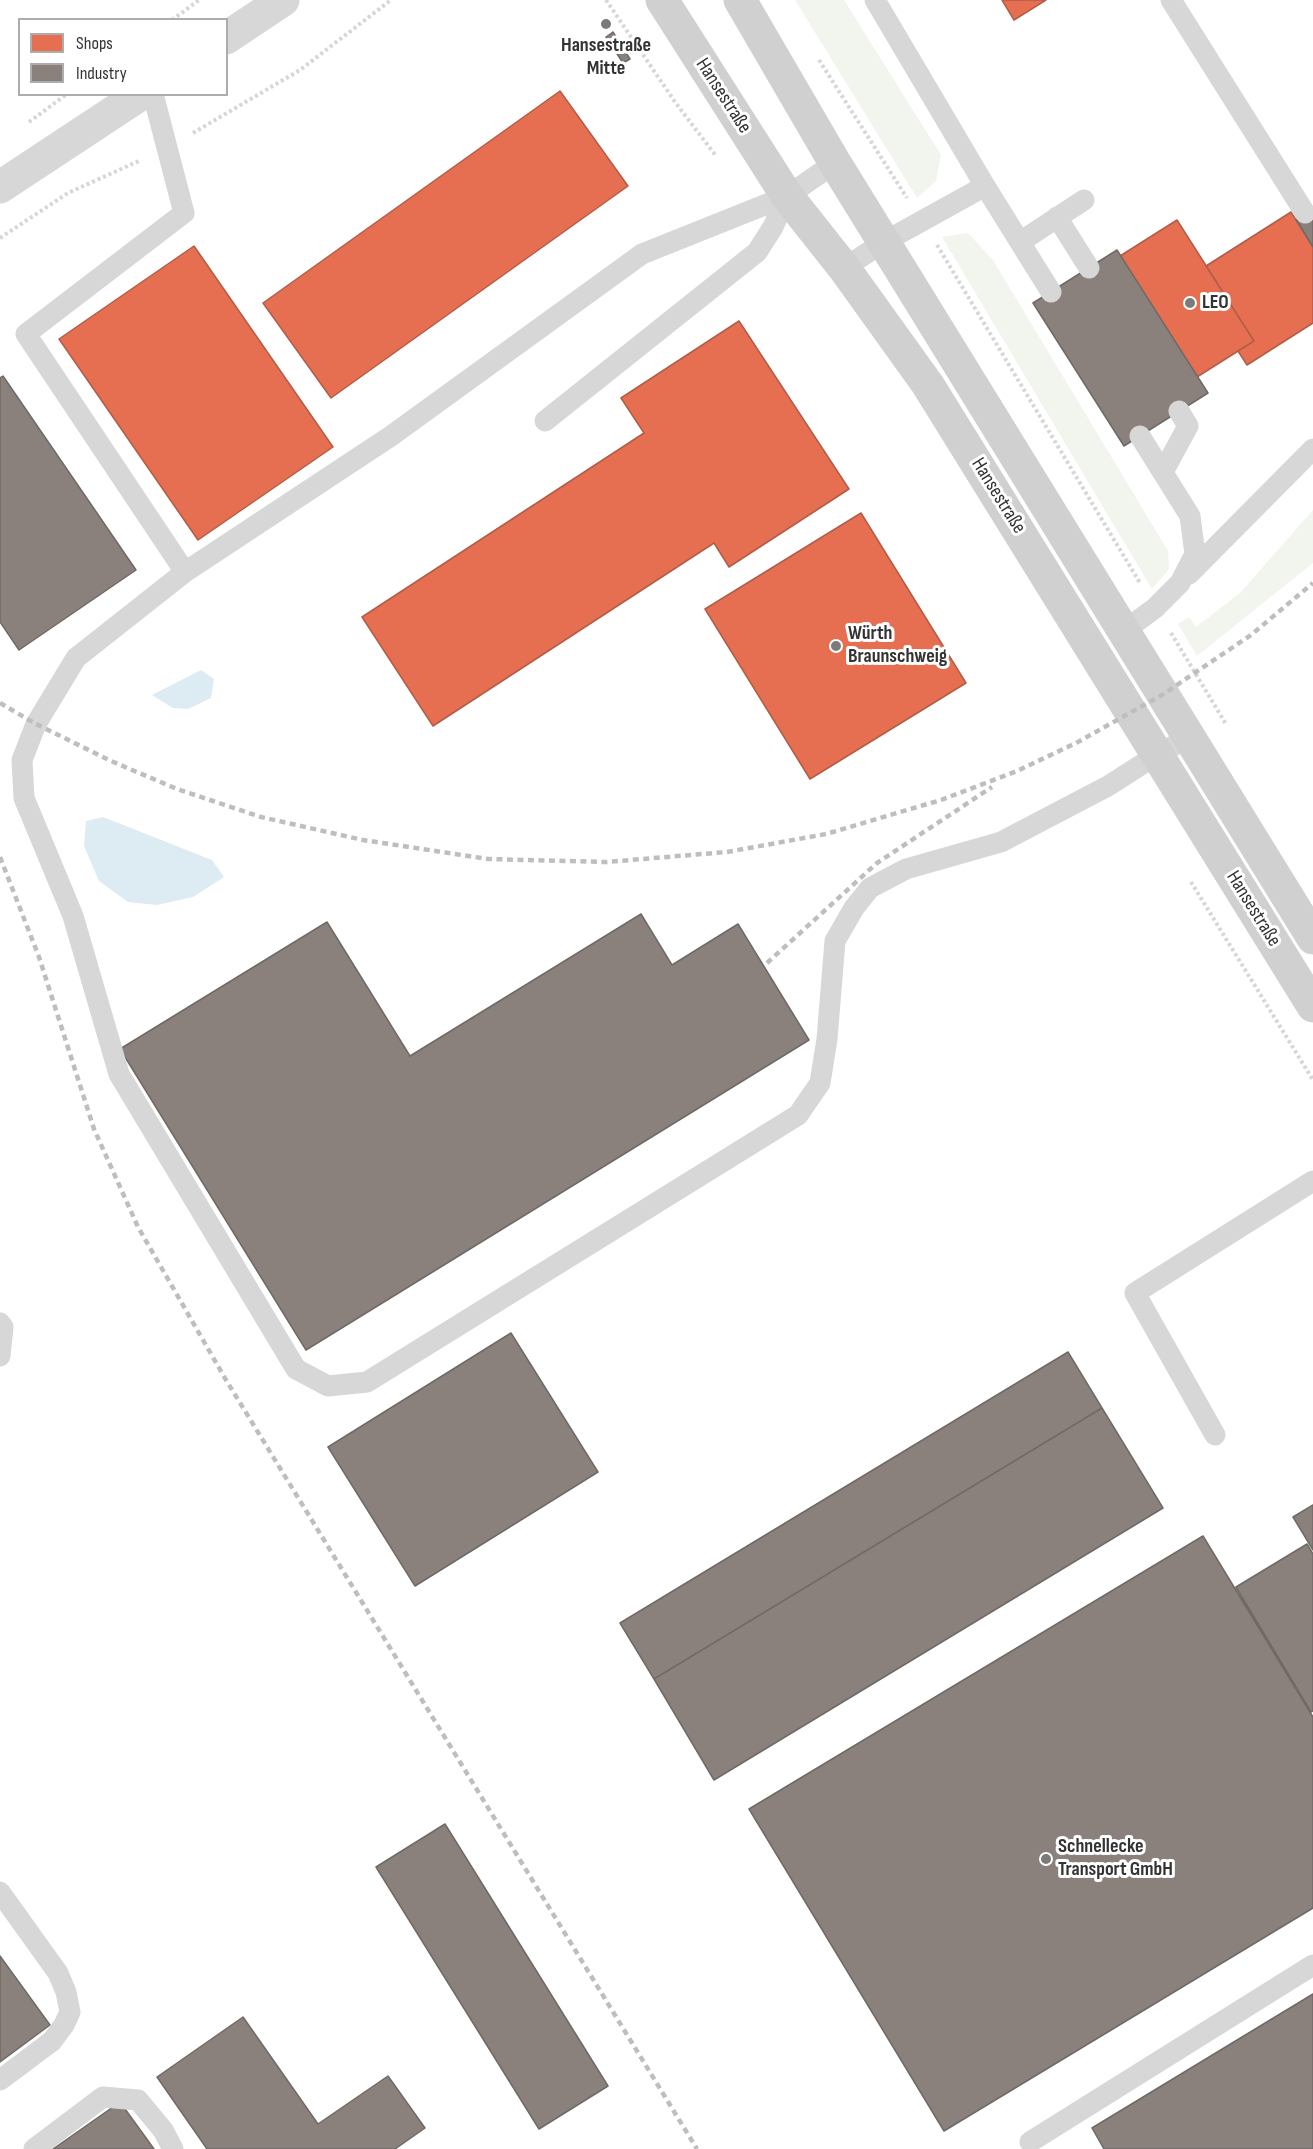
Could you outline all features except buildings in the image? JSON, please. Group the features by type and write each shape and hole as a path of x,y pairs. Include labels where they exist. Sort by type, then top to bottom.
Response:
{"main road":[{"name":"Hansestraße","path":"662,0 787,196 844,268 928,385 1313,1006"},
{"name":"Hansestraße","path":"740,0 835,163 1313,938"}],"street":[{"path":"228,37 273,3"},
{"path":"0,187 138,96"}],"lane":[{"path":"875,0 985,186 1051,292"},
{"path":"1171,0 1305,213"},
{"path":"154,96 184,213 26,334 185,572"},
{"path":"835,163 787,196 642,254 391,436 185,572 76,658 36,724 22,760 24,798 73,916 119,1074 296,1369 328,1386 367,1382 798,1114 820,1083 835,941 854,908 870,888 906,869 1001,842 1108,786 1188,738"},
{"path":"844,268 884,242 985,186"},
{"path":"545,421 757,252 773,227 787,196"},
{"path":"1020,242 1084,200"},
{"path":"1057,217 1089,268"},
{"path":"1163,472 1188,426 1179,411"},
{"path":"1140,436 1190,516 1195,554 1180,583"},
{"path":"1124,631 1155,608 1313,449"},
{"path":"1215,1435 1135,1293 1313,1181"},
{"path":"0,1323 3,1327 0,1356"},
{"path":"0,1892 58,1973 66,1992 70,2012 52,2041 0,2080"},
{"path":"1030,2142 1313,1965"},
{"path":"34,2149 103,2097 138,2100 163,2130 173,2149"}],"path":[{"path":"175,18 199,0"},
{"path":"0,238 68,193 168,148 300,70 391,0"},
{"path":"606,0 675,102 718,158"},
{"path":"813,50 922,221 1230,731"},
{"path":"29,122 64,96"},
{"path":"1188,877 1313,1080"}],"shaded area":[{"path":"795,0 844,0 941,155 936,181 917,198"},
{"path":"968,233 993,260 1168,551 1169,569 1152,589 942,237"},
{"path":"1313,510 1313,563 1197,656 1178,624 1189,617 1196,627 1240,593"},
{"path":"201,670 214,679 211,698 188,709 173,708 152,695"},
{"path":"103,817 212,860 224,877 193,897 157,905 128,902 99,881 84,846 86,821"}],"railway":[{"path":"0,703 36,724 111,761 177,789 261,817 363,840 488,859 606,862 727,852 826,834 941,800 1017,771 1076,743 1162,695 1251,635 1313,583"},
{"path":"767,963 877,863 992,787"},
{"path":"0,857 39,957 94,1129 138,1227 226,1380 697,2149"}],"place":[{"name":"Hansestraße Mitte","path":"606,24"},
{"name":"LEO","path":"1190,303"},
{"name":"Würth Braunschweig","path":"836,646"},
{"name":"Schnellecke Transport GmbH","path":"1046,1859"}]}
